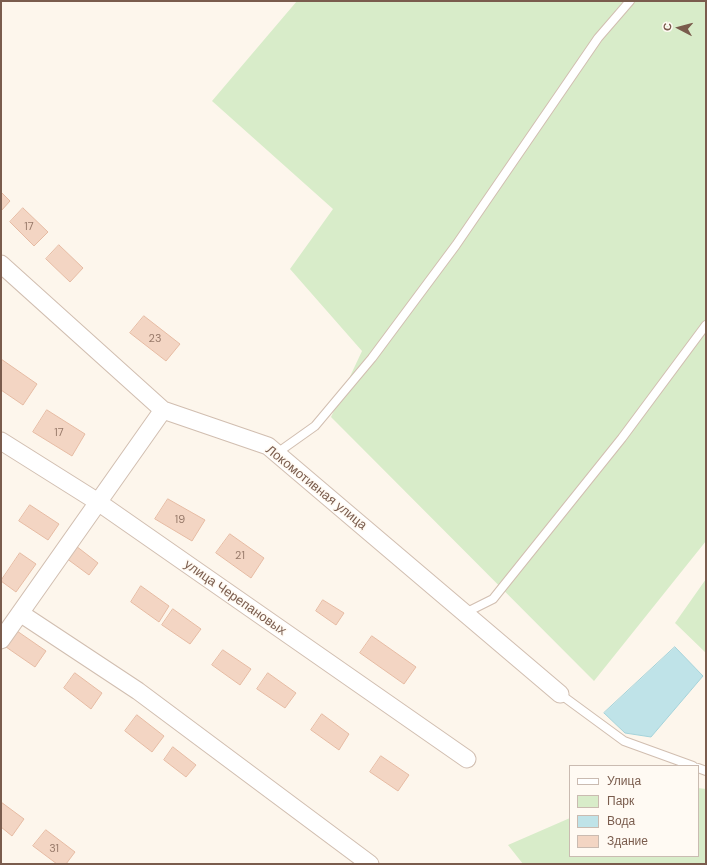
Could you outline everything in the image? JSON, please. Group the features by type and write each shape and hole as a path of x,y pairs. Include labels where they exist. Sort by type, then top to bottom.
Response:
{"street":[{"name":"Локомотивная улица","path":"1,264 163,410 268,446 560,694"},
{"path":"1,640 163,410"},
{"name":"улица Черепановых","path":"1,441 98,502 467,759"},
{"path":"20,613 138,691 370,864"}],"lane":[{"path":"277,453 315,426 372,358 456,245 598,38 630,1"},
{"path":"465,613 493,599 622,438 706,325"},
{"path":"560,694 624,741 690,765"}],"green space":[{"path":"297,1 706,1 706,541 594,681 331,417 362,351 290,269 333,209 212,101"},
{"path":"706,579 706,653 675,623"},
{"path":"699,788 706,789 706,864 523,864 508,845 569,818 569,857 699,857"}],"water":[{"path":"675,647 703,676 651,737 625,733 604,713"}],"building":[{"path":"1,192 10,201 1,211"},
{"path":"23,208 48,232 34,246 10,222"},
{"path":"59,245 83,268 70,282 46,259"},
{"path":"144,316 180,344 166,361 130,333"},
{"path":"1,359 37,384 23,405 1,390"},
{"path":"47,410 85,434 72,456 33,432"},
{"path":"168,499 205,520 192,541 155,519"},
{"path":"30,505 59,524 48,540 19,521"},
{"path":"230,534 264,558 251,578 216,553"},
{"path":"76,546 98,563 89,575 66,558"},
{"path":"20,553 36,564 16,592 1,581"},
{"path":"141,586 169,606 159,622 131,602"},
{"path":"323,600 344,613 336,625 316,611"},
{"path":"173,609 201,629 190,644 162,625"},
{"path":"17,631 46,651 35,667 6,647"},
{"path":"372,636 416,667 404,684 360,653"},
{"path":"223,650 251,669 240,685 212,665"},
{"path":"75,673 102,693 91,709 64,688"},
{"path":"268,673 296,693 285,708 257,689"},
{"path":"322,714 349,734 339,750 311,730"},
{"path":"137,715 164,736 152,752 125,731"},
{"path":"173,747 196,765 186,777 164,760"},
{"path":"381,756 409,775 398,791 370,772"},
{"path":"1,802 24,819 12,836 1,827"},
{"path":"46,830 75,852 66,864 57,864 33,846"}]}
